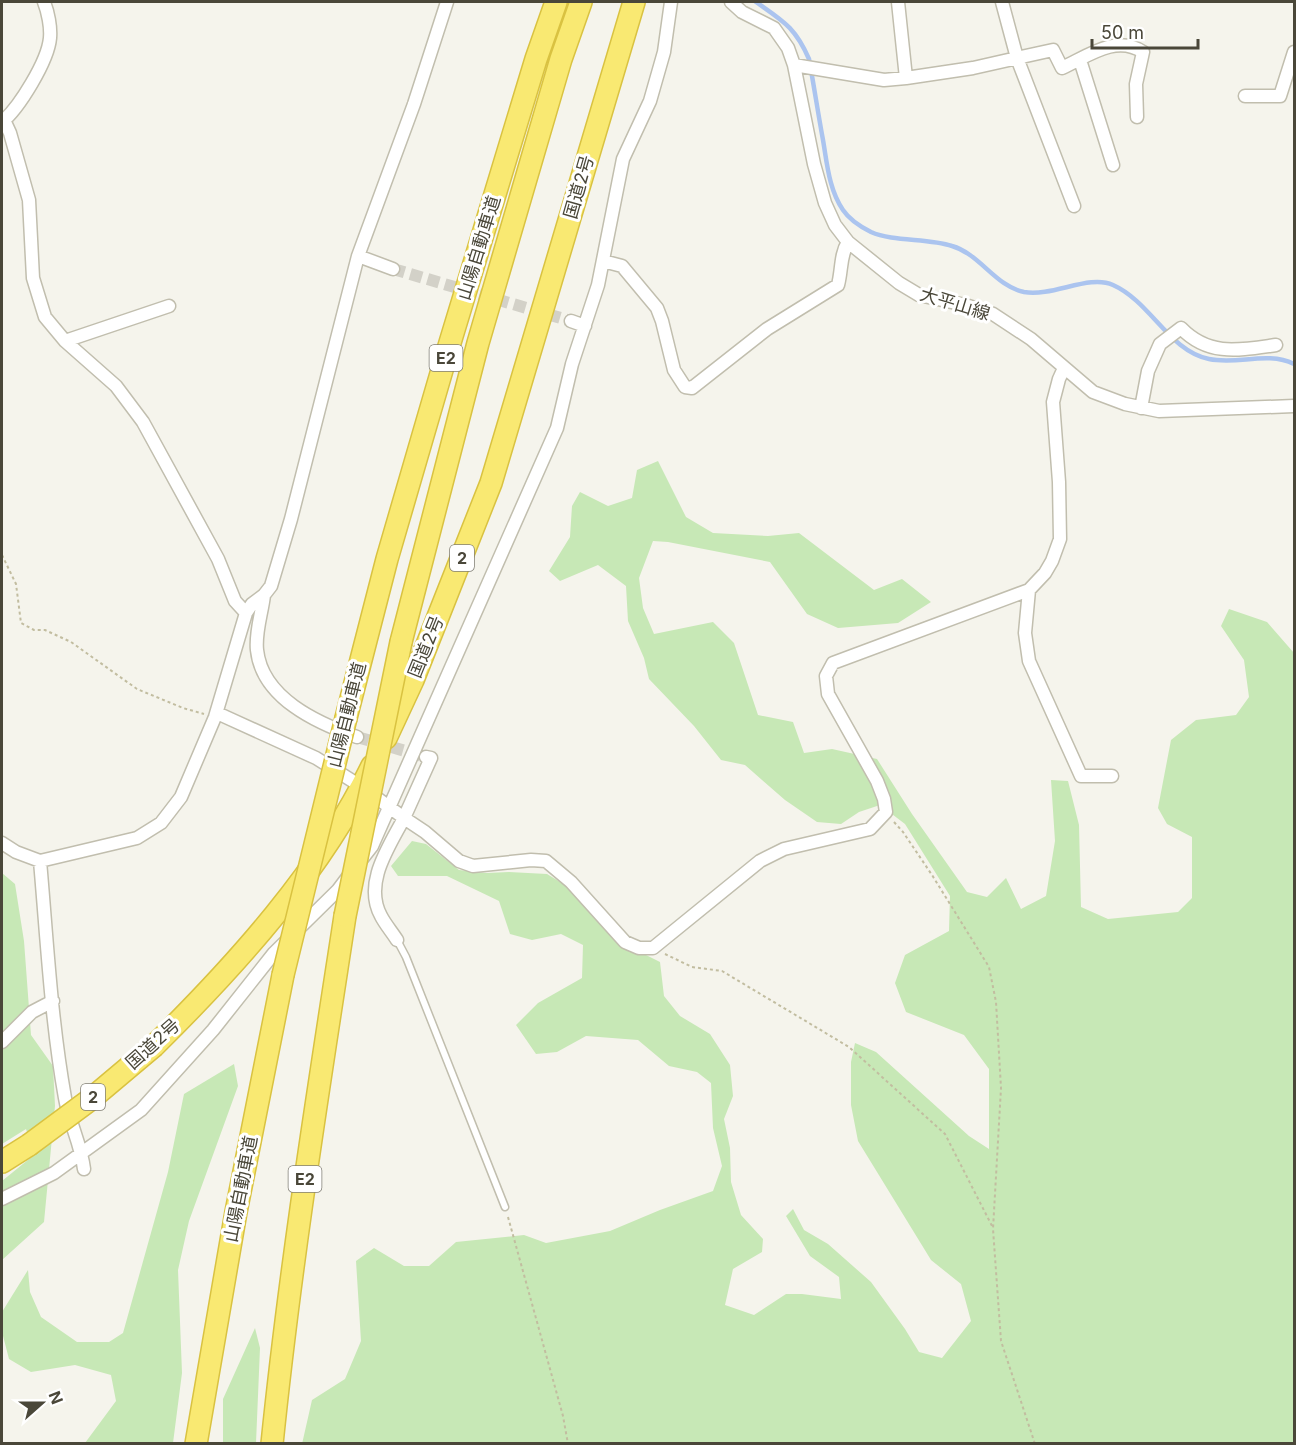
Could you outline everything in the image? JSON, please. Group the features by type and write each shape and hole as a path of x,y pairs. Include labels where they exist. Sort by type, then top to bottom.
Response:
{"highway":[{"name":"山陽自動車道","path":"196,1443 236,1212 283,975 346,718 387,559 446,357 536,59 556,2"},
{"name":"山陽自動車道","path":"272,1443 302,1194 345,916 401,642 478,343 561,59 581,2"},
{"name":"国道2号","path":"2,1162 91,1099 154,1046 188,1012 289,896 320,854 362,787 413,680 490,483 634,2"}],"street":[{"path":"44,2 50,39 40,71 3,121 10,134 29,200 33,278 45,317 65,341 116,386 143,422 218,559 235,601 246,613"},
{"path":"2,843 16,852 40,861 137,838 161,823 181,797 216,715 246,613 271,586 291,519 358,256 414,104 447,2"},
{"path":"2,1199 54,1173 141,1110 213,1030 274,953 338,890 372,846 557,428 572,364 598,285 623,159 650,101 664,52 671,2"},
{"name":"大平山線","path":"730,2 742,12 774,28 799,65 814,164 825,203 835,225 848,242 899,284 919,295 993,314 1031,339 1093,392 1141,408 1184,411 1294,406"},
{"path":"898,2 906,78"},
{"path":"1002,2 1017,58 1074,206"},
{"path":"799,65 884,80 973,68 1053,50 1062,68 1115,44 1134,46 1143,52 1137,84 1137,117"},
{"path":"1245,96 1280,96 1294,51"},
{"path":"1080,60 1113,165"},
{"path":"603,261 622,266 657,308 674,370 686,387 692,388 767,329 838,285 842,272 843,251 848,242"},
{"path":"358,256 393,269"},
{"path":"65,341 169,306"},
{"path":"571,321 585,326"},
{"path":"1141,408 1148,371 1160,344 1181,328 1191,339 1205,346 1228,350 1276,345"},
{"path":"216,715 316,758 362,787 425,832 459,861 473,866 531,860 546,861 571,882 625,942 639,948 653,948 760,861 784,849 870,830 886,812 877,781 828,694 826,676 833,663 1029,590 1045,573 1060,539 1059,482 1053,402 1064,368"},
{"path":"1029,590 1025,633 1029,661 1048,705 1081,776 1112,776"},
{"path":"264,595 257,651 272,686 300,710 329,727 357,737"},
{"path":"397,940 380,914 375,897 377,873 431,758 426,757"},
{"path":"40,861 65,1100 82,1153 84,1169"},
{"path":"2,1042 32,1012 53,1001"}],"lane":[{"path":"397,940 406,957 505,1207"}],"path":[{"path":"2,555 16,584 21,623 26,627 45,630 71,642 137,689 183,708 216,715"},
{"path":"886,812 903,832 989,967 996,1002 1001,1088 993,1229 1001,1341 1035,1443"},
{"path":"653,948 692,967 722,971 849,1047 945,1134 993,1229"},
{"path":"505,1207 563,1416 568,1443"}],"green space":[{"path":"658,461 686,517 713,533 768,536 799,533 874,590 902,579 931,602 898,623 838,628 807,614 770,562 668,542 653,541 639,578 643,608 654,634 713,622 734,643 758,715 793,722 804,753 832,749 877,759 912,814 967,892 987,897 1006,878 1021,909 1046,896 1055,841 1051,780 1068,781 1079,825 1081,907 1108,919 1178,912 1192,898 1192,837 1167,824 1158,808 1171,740 1196,720 1236,715 1249,697 1244,660 1221,626 1229,609 1267,622 1294,653 1294,1443 302,1444 312,1400 345,1379 361,1341 356,1261 374,1248 404,1266 429,1266 456,1242 524,1235 546,1243 610,1231 713,1191 722,1166 713,1128 711,1083 697,1072 669,1066 638,1040 586,1036 557,1052 536,1054 516,1025 538,1003 582,978 583,945 561,934 532,940 510,934 499,901 447,876 398,876 391,866 412,841 426,844 459,870 547,874 565,885 619,945 660,962 664,996 680,1016 710,1034 730,1065 733,1096 724,1119 730,1148 731,1182 741,1215 763,1239 762,1252 733,1269 725,1305 754,1315 786,1294 841,1299 839,1277 810,1256 786,1216 793,1209 804,1230 828,1244 871,1282 919,1352 942,1358 971,1321 961,1284 931,1260 858,1141 851,1105 851,1062 855,1043 876,1052 969,1136 989,1149 989,1069 964,1035 906,1012 895,983 905,955 949,931 950,896 905,824 880,805 859,812 841,824 817,822 785,800 745,765 721,760 694,726 649,679 644,658 628,621 626,586 598,565 560,581 549,571 570,537 572,506 580,492 608,506 632,498 637,470"},
{"path":"2,873 15,884 24,941 31,1035 53,1066 55,1106 44,1222 2,1260 2,1181 34,1155 26,1129 2,1144"},
{"path":"234,1064 238,1086 189,1221 178,1270 182,1373 173,1443 85,1443 116,1401 111,1375 75,1365 31,1372 9,1359 2,1332 2,1312 28,1270 30,1292 41,1317 77,1342 109,1342 123,1333 168,1172 184,1094"},
{"path":"255,1328 260,1348 256,1443 223,1443 223,1399"}],"waterway":[{"path":"756,2 787,26 804,48 809,59 832,185 843,210 859,225 880,235 943,244 962,250 1004,283 1024,292 1035,293 1093,282 1113,285 1138,303 1182,346 1209,359 1263,358 1284,360 1294,364"}],"tunnel":[{"path":"393,269 571,321"},
{"path":"357,737 426,757"}]}
